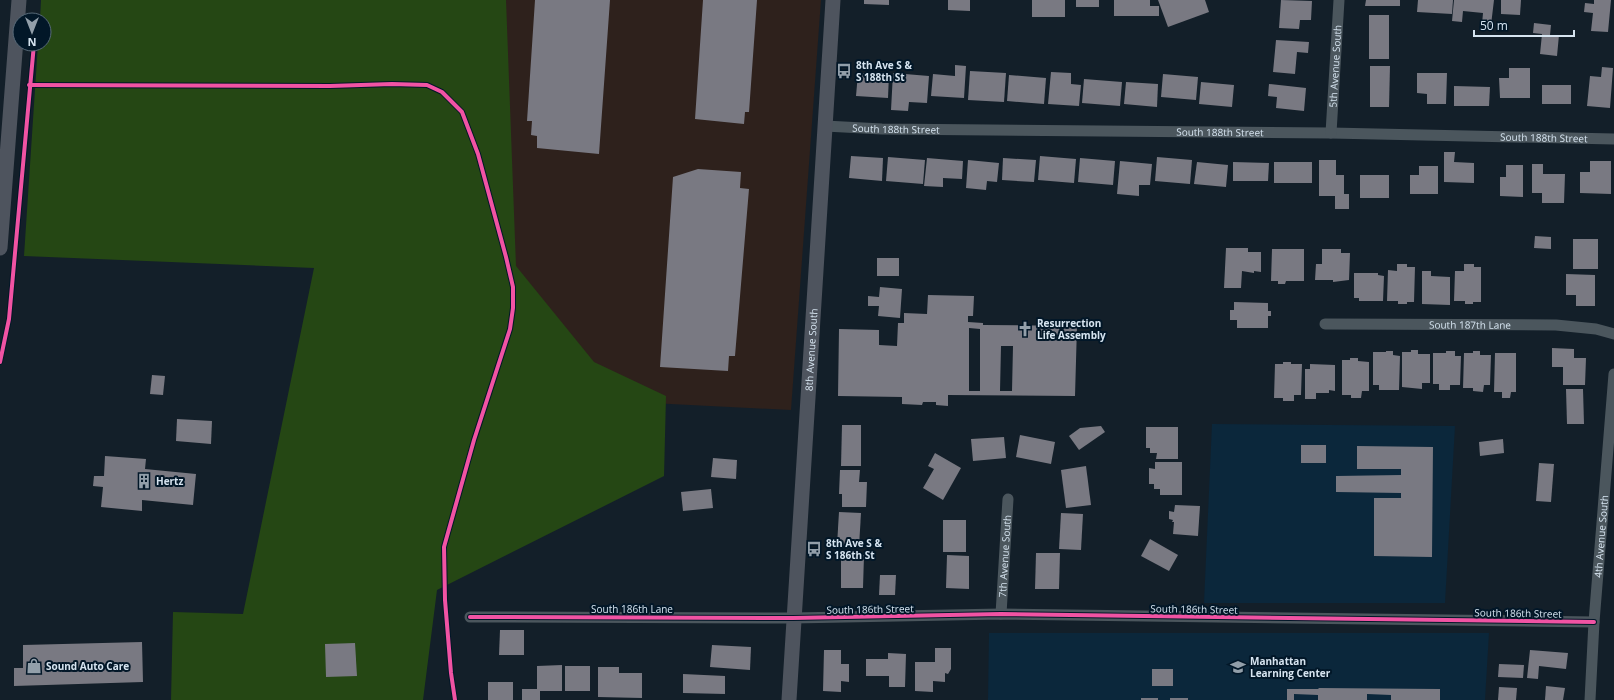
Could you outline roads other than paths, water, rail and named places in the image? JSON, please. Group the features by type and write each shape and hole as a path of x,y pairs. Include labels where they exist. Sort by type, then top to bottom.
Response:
{"street":[{"path":"0,248 19,0"},
{"name":"8th Avenue South","path":"789,700 833,0"},
{"name":"5th Avenue South","path":"1331,133 1339,0"},
{"name":"South 188th Street","path":"825,126 882,129 1331,133 1614,140"},
{"name":"South 187th Lane","path":"1325,324 1556,325 1596,329 1614,334"},
{"name":"4th Avenue South","path":"1590,700 1594,622 1612,420 1614,374"},
{"name":"7th Avenue South","path":"1001,614 1008,499"},
{"name":"South 186th Street","path":"793,618 1001,614 1594,622"},
{"name":"South 186th Lane","path":"470,617 793,618"}],"place":[{"name":"8th Ave S & S 188th St","path":"844,71"},
{"name":"Resurrection Life Assembly","path":"1025,329"},
{"name":"Hertz","path":"144,481"},
{"name":"8th Ave S & S 186th St","path":"814,549"},
{"name":"Sound Auto Care","path":"34,666"},
{"name":"Manhattan Learning Center","path":"1238,667"}]}
